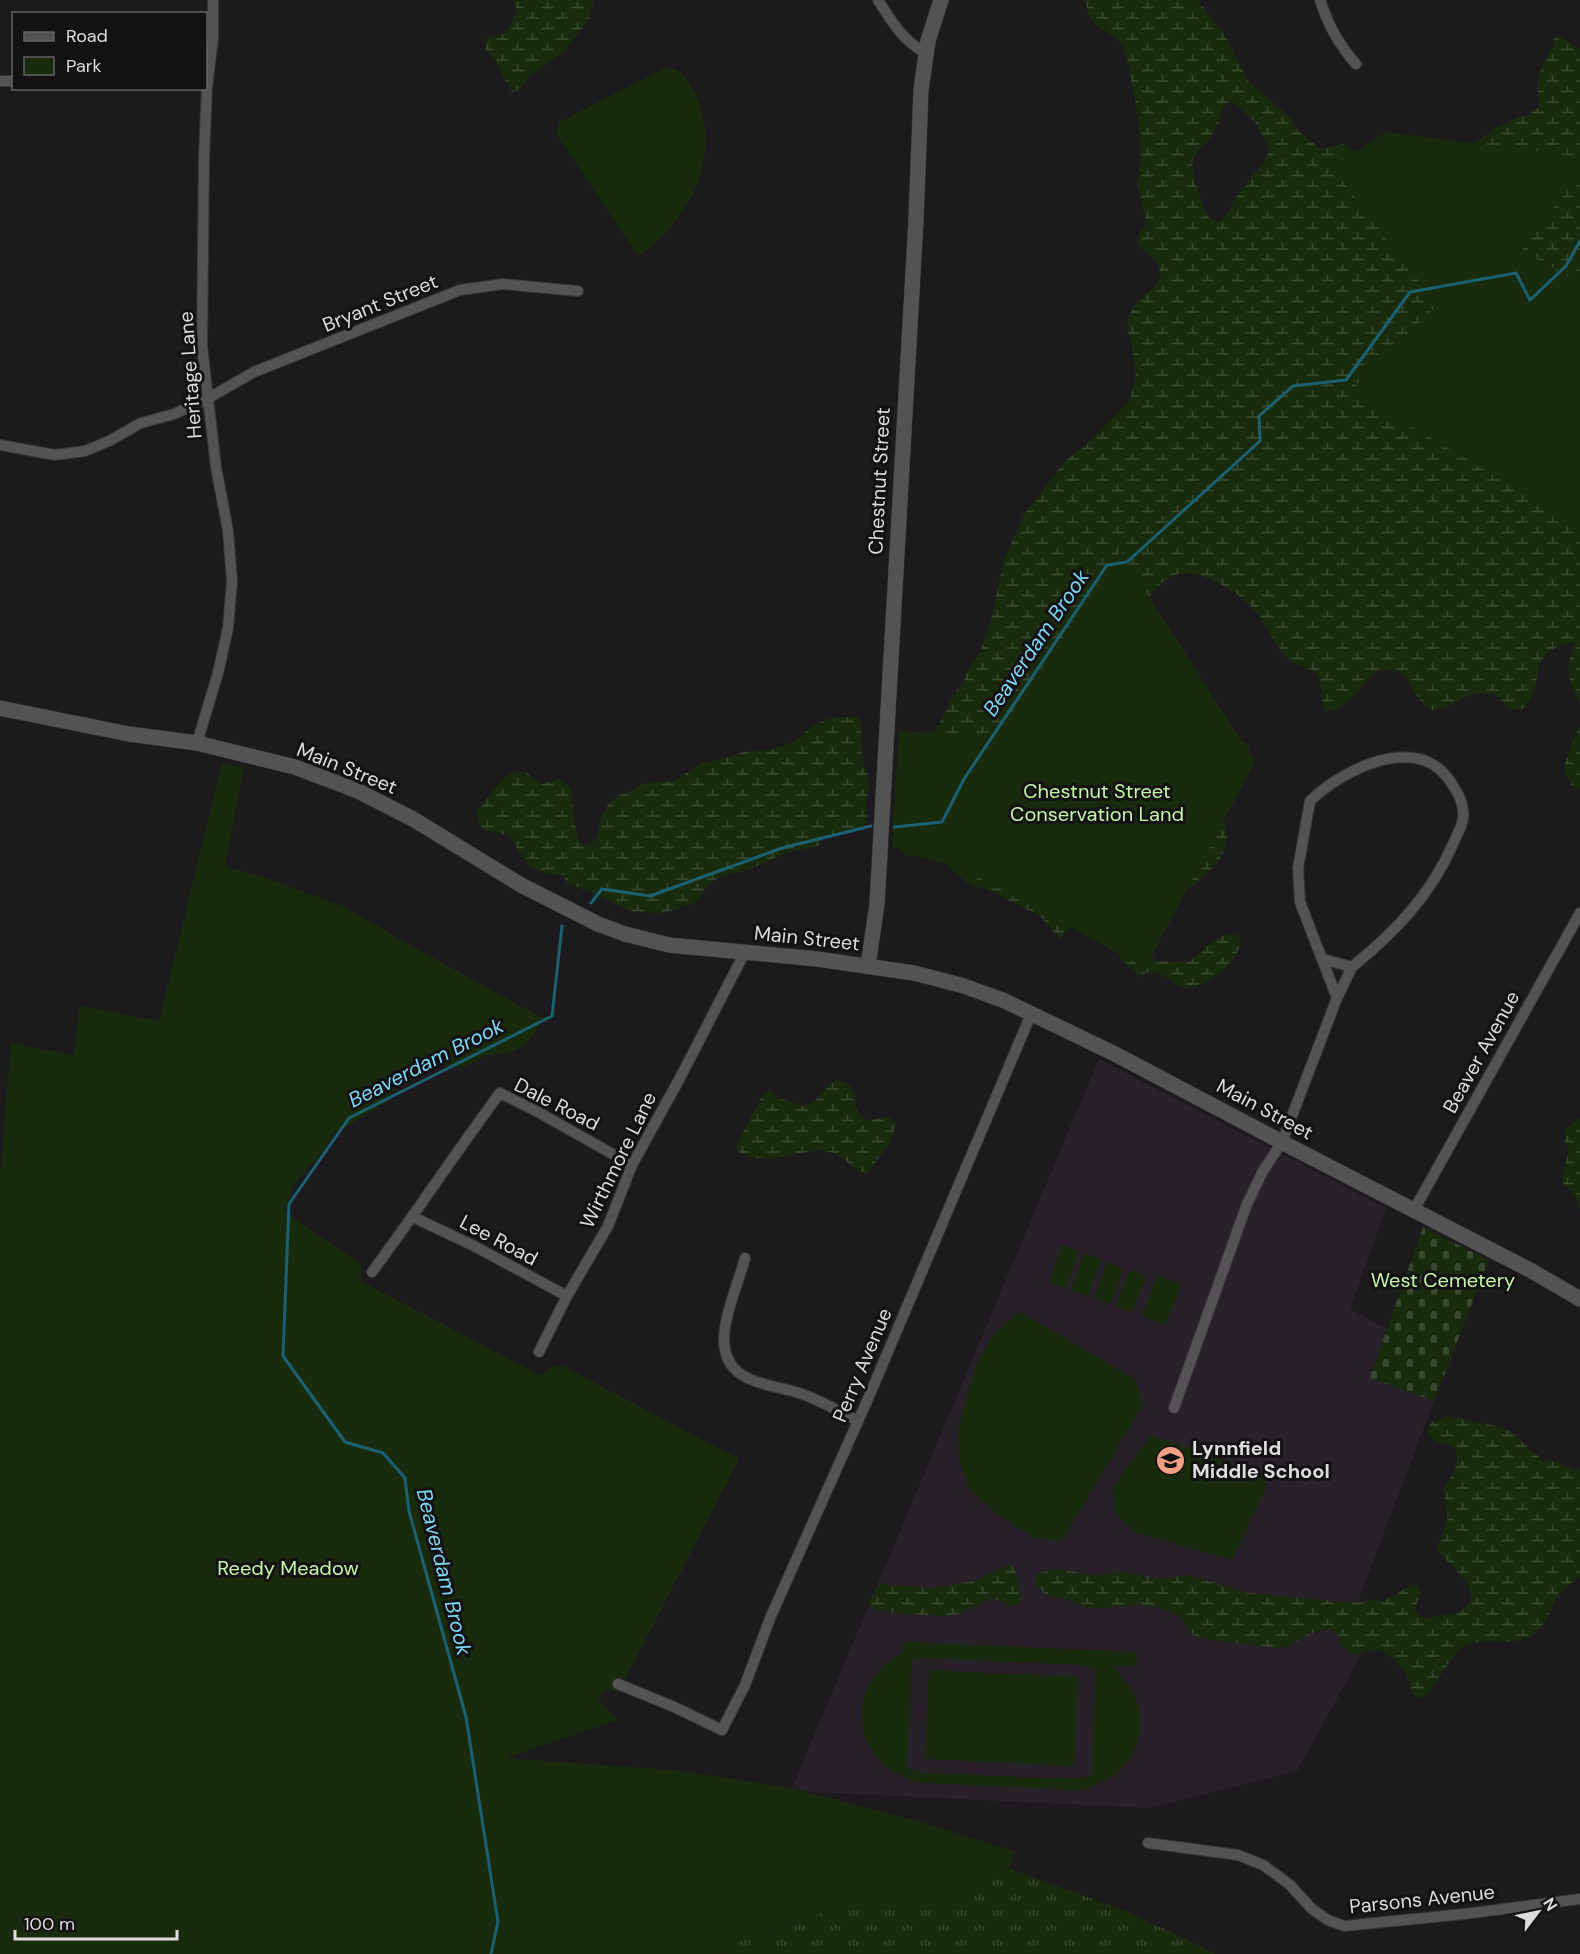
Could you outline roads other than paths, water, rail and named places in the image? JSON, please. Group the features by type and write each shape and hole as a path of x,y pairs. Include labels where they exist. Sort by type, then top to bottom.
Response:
{"street":[{"name":"Heritage Lane","path":"207,80 213,38 213,0"},
{"path":"878,0 894,26 907,41 926,53"},
{"name":"Chestnut Street","path":"868,966 878,904 916,220 921,90 928,40 941,0"},
{"path":"1320,0 1335,36 1344,51 1356,64"},
{"name":"Heritage Lane","path":"197,743 218,673 228,628 232,581 228,531 207,399 202,346 206,90"},
{"name":"Bryant Street","path":"0,445 56,455 85,451 141,423 174,414 207,399 254,372 451,293 503,284 578,291"},
{"name":"Main Street","path":"1,711 146,737 197,743 295,767 358,791 413,819 521,885 625,934 669,945 914,973 964,986 1032,1012 1124,1058 1530,1270 1580,1299"},
{"path":"1174,1408 1247,1204 1263,1171 1282,1142 1337,998 1352,966 1376,947 1418,904 1445,861 1462,821 1463,806 1458,792 1444,772 1425,760 1389,758 1358,768 1330,784 1310,801 1298,868 1300,902 1337,998"},
{"name":"Beaver Avenue","path":"1414,1210 1580,913"},
{"name":"Wirthmore Lane","path":"539,1352 567,1296 608,1226 632,1165 745,952"},
{"path":"1323,959 1352,966"},
{"name":"Perry Avenue","path":"618,1684 722,1730 745,1685 801,1546 858,1421 1032,1012"},
{"name":"Dale Road","path":"413,1217 434,1183 500,1093 549,1117 632,1165"},
{"path":"372,1272 413,1217"},
{"name":"Lee Road","path":"413,1217 474,1246 567,1296"},
{"path":"745,1258 724,1341 733,1366 744,1377 755,1383 799,1393 858,1421"},
{"name":"Parsons Avenue","path":"1148,1844 1238,1855 1263,1865 1289,1884 1312,1909 1328,1920 1344,1926 1580,1899"}],"waterway":[{"name":"Beaverdam Brook","path":"894,827 942,822 964,779 1107,565 1127,562 1260,441 1259,416 1293,386 1346,380 1410,292 1516,273 1530,300 1566,266 1580,241"},
{"name":"Beaverdam Brook","path":"591,903 602,889 650,896 782,848 871,826"},
{"name":"Beaverdam Brook","path":"491,1954 498,1922 466,1717 409,1511 405,1478 383,1453 345,1442 283,1356 289,1204 349,1118 552,1016 562,926"}],"place":[{"name":"Lynnfield Middle School","path":"1171,1460"}],"park label":[{"name":"Chestnut Street Conservation Land","path":"1097,802"},
{"name":"West Cemetery","path":"1443,1280"},
{"name":"Reedy Meadow","path":"288,1568"}]}
